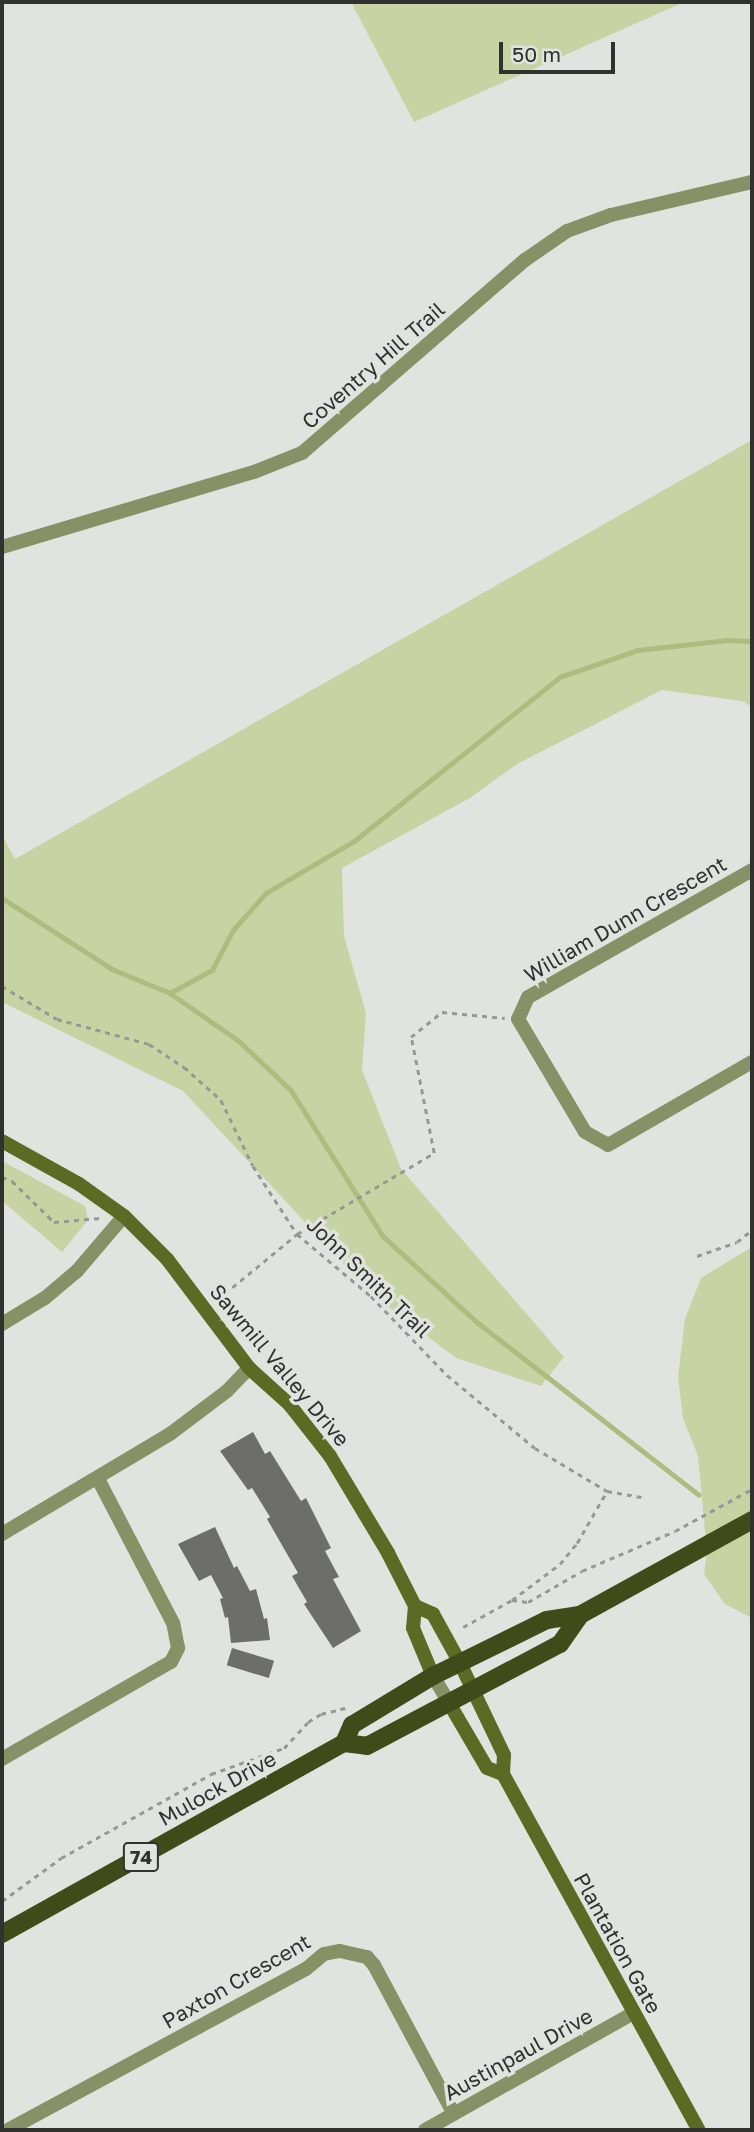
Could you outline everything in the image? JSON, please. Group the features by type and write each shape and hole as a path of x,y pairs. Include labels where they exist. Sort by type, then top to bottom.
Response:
{"main road":[{"name":"Mulock Drive","path":"344,1743 352,1725 433,1676 547,1620 580,1615 752,1520"},
{"name":"Mulock Drive","path":"2,1934 344,1743 367,1746 560,1644 580,1615"}],"street":[{"name":"Coventry Hill Trail","path":"2,547 254,472 302,453 526,260 567,230 611,215 752,182"},
{"name":"William Dunn Crescent","path":"518,1019 528,996 752,870"},
{"path":"518,1019 585,1132 608,1145 752,1062"},
{"name":"Sawmill Valley Drive","path":"2,1142 79,1184 124,1216 167,1259 249,1368 289,1404 330,1455 415,1606 413,1628 433,1676"},
{"path":"2,1324 45,1298 77,1271 124,1216"},
{"path":"2,1534 98,1479 202,1412 249,1368"},
{"path":"2,1759 172,1662 178,1648 173,1623 98,1479"},
{"name":"Sawmill Valley Drive","path":"415,1606 433,1614 474,1690"},
{"name":"Plantation Gate","path":"433,1676 486,1768 503,1774"},
{"name":"Plantation Gate","path":"474,1690 504,1755 503,1774 632,2014 699,2130"},
{"name":"Paxton Crescent","path":"8,2130 306,1969 324,1954 340,1951 367,1957 374,1965 454,2114"},
{"name":"Austinpaul Drive","path":"425,2130 632,2014"}],"path":[{"name":"John Smith Trail","path":"2,986 57,1019 149,1044 184,1067 220,1100 253,1166 298,1234 371,1296 447,1375 535,1448 607,1490 645,1498"},
{"path":"202,1308 215,1301 298,1234 434,1153 411,1037 442,1012 518,1019"},
{"path":"2,1177 12,1181 54,1222 124,1216"},
{"path":"697,1256 737,1242 752,1230"},
{"path":"512,1600 528,1602 582,1571 675,1531 752,1489"},
{"path":"463,1628 512,1600 560,1564 577,1544 607,1490"},
{"path":"2,1901 61,1858 211,1774 284,1748 308,1722 321,1714 351,1706"}],"green space":[{"path":"351,2 684,2 414,122"},
{"path":"752,440 752,707 742,701 662,690 517,764 470,798 342,868 344,936 366,1013 362,1070 401,1169 564,1357 541,1386 456,1358 372,1294 183,1091 2,1002 2,835 15,859"},
{"path":"2,1161 85,1206 88,1220 62,1252 2,1201"},
{"path":"752,1247 752,1618 725,1604 704,1574 707,1552 698,1456 683,1418 678,1377 685,1319 701,1278"}],"building":[{"path":"253,1432 265,1454 270,1451 301,1501 306,1498 331,1548 325,1551 339,1577 333,1579 361,1631 333,1648 304,1604 307,1602 292,1576 298,1573 267,1519 270,1517 252,1488 248,1490 220,1451"},
{"path":"215,1527 234,1568 237,1566 250,1591 256,1589 264,1619 267,1618 270,1640 231,1643 228,1617 225,1618 220,1599 223,1598 211,1575 199,1581 178,1544"},
{"path":"232,1648 274,1661 269,1678 227,1665"}],"waterway":[{"path":"170,993 212,970 233,930 266,893 354,841 560,677 638,650 727,640 752,641"},
{"path":"2,898 112,969 170,993 239,1041 291,1090 383,1236 477,1322 699,1495"}]}
